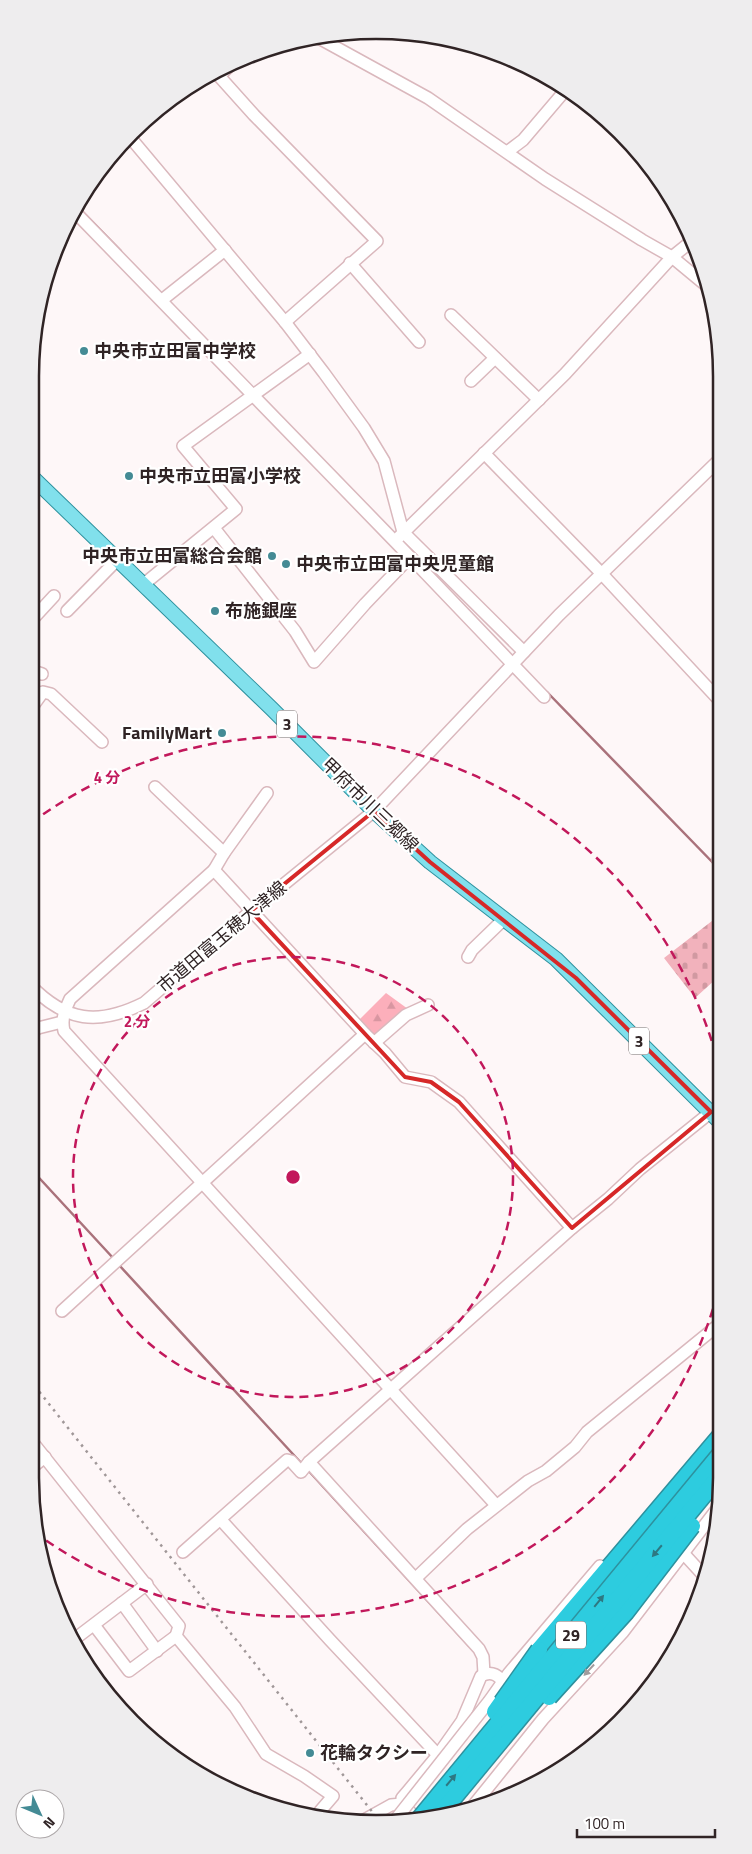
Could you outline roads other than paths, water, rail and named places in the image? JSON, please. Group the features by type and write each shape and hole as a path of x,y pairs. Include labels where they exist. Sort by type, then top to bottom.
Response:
{"highway":[{"path":"468,1759 478,1736 539,1650 713,1443"},
{"name":"29","path":"440,1809 468,1759 713,1463"},
{"name":"29","path":"441,1809 492,1752 713,1484"},
{"path":"492,1752 528,1719 604,1639 713,1500"}],"main road":[{"name":"甲府市川三郷線","path":"39,488 144,584 374,811 430,862 556,960 713,1112"}],"street":[{"path":"327,43 428,98 593,210 672,257 699,279"},
{"path":"221,77 254,115 376,241 285,322"},
{"path":"507,152 523,140 561,95"},
{"path":"134,142 285,322 364,428 384,462 399,538 410,557 517,660"},
{"path":"81,214 517,660 544,697"},
{"path":"399,538 539,400 584,354 672,257 687,245"},
{"path":"164,298 225,250"},
{"path":"350,263 419,342"},
{"path":"451,315 539,400"},
{"path":"144,584 236,509 182,446 310,354"},
{"path":"471,381 495,358"},
{"path":"484,453 602,574 713,693"},
{"name":"市道田富玉穂大津線","path":"39,994 64,1011 91,1017 108,1017 126,1012 144,1003 251,911 374,811 517,660 713,466"},
{"path":"214,528 295,631 314,662 410,557"},
{"path":"68,611 118,559"},
{"path":"39,612 54,596"},
{"path":"39,698 43,692 51,694 102,742"},
{"path":"155,787 224,854"},
{"path":"267,793 214,870 70,999 64,1011 62,1022 64,1031 496,1505"},
{"path":"214,870 405,1076 431,1082 459,1102 572,1228"},
{"path":"468,957 472,950 504,919"},
{"path":"374,1043 406,1014 428,1005"},
{"path":"39,1028 62,1022"},
{"path":"62,1311 365,1034"},
{"path":"183,1552 288,1460 291,1460 301,1472 309,1462 393,1390 640,1169 713,1119"},
{"path":"416,1578 467,1529 528,1481 546,1471 575,1447 587,1432 713,1329"},
{"path":"399,1815 509,1674 574,1596 699,1452 713,1440"},
{"path":"39,1449 179,1626 176,1636 129,1671 94,1625"},
{"path":"39,1462 45,1457"},
{"path":"309,1462 479,1648 483,1657 484,1674"},
{"path":"221,1520 438,1755"},
{"path":"479,1799 543,1719 623,1632 684,1554 708,1531"},
{"path":"684,1554 700,1571"},
{"path":"79,1636 147,1584"},
{"path":"122,1604 158,1651"},
{"path":"176,1636 235,1707 266,1754 304,1776 332,1796 320,1810"},
{"path":"402,1804 402,1798 438,1755 462,1721 479,1678 484,1674 495,1674 543,1719"},
{"path":"373,1815 391,1805 402,1804 412,1813"}],"waterway":[{"path":"82,211 121,251"},
{"path":"547,692 713,863"},
{"path":"39,1178 114,1259"},
{"path":"119,1265 303,1465"},
{"path":"307,1469 469,1646"}],"railway":[{"path":"39,1391 375,1815"}],"place":[{"name":"中央市立田富中学校","path":"84,351"},
{"name":"中央市立田富小学校","path":"129,476"},
{"name":"中央市立田富総合会館","path":"272,556"},
{"name":"中央市立田富中央児童館","path":"286,564"},
{"name":"布施銀座","path":"215,611"},
{"name":"FamilyMart","path":"222,733"},
{"name":"花輪タクシー","path":"310,1753"}]}
